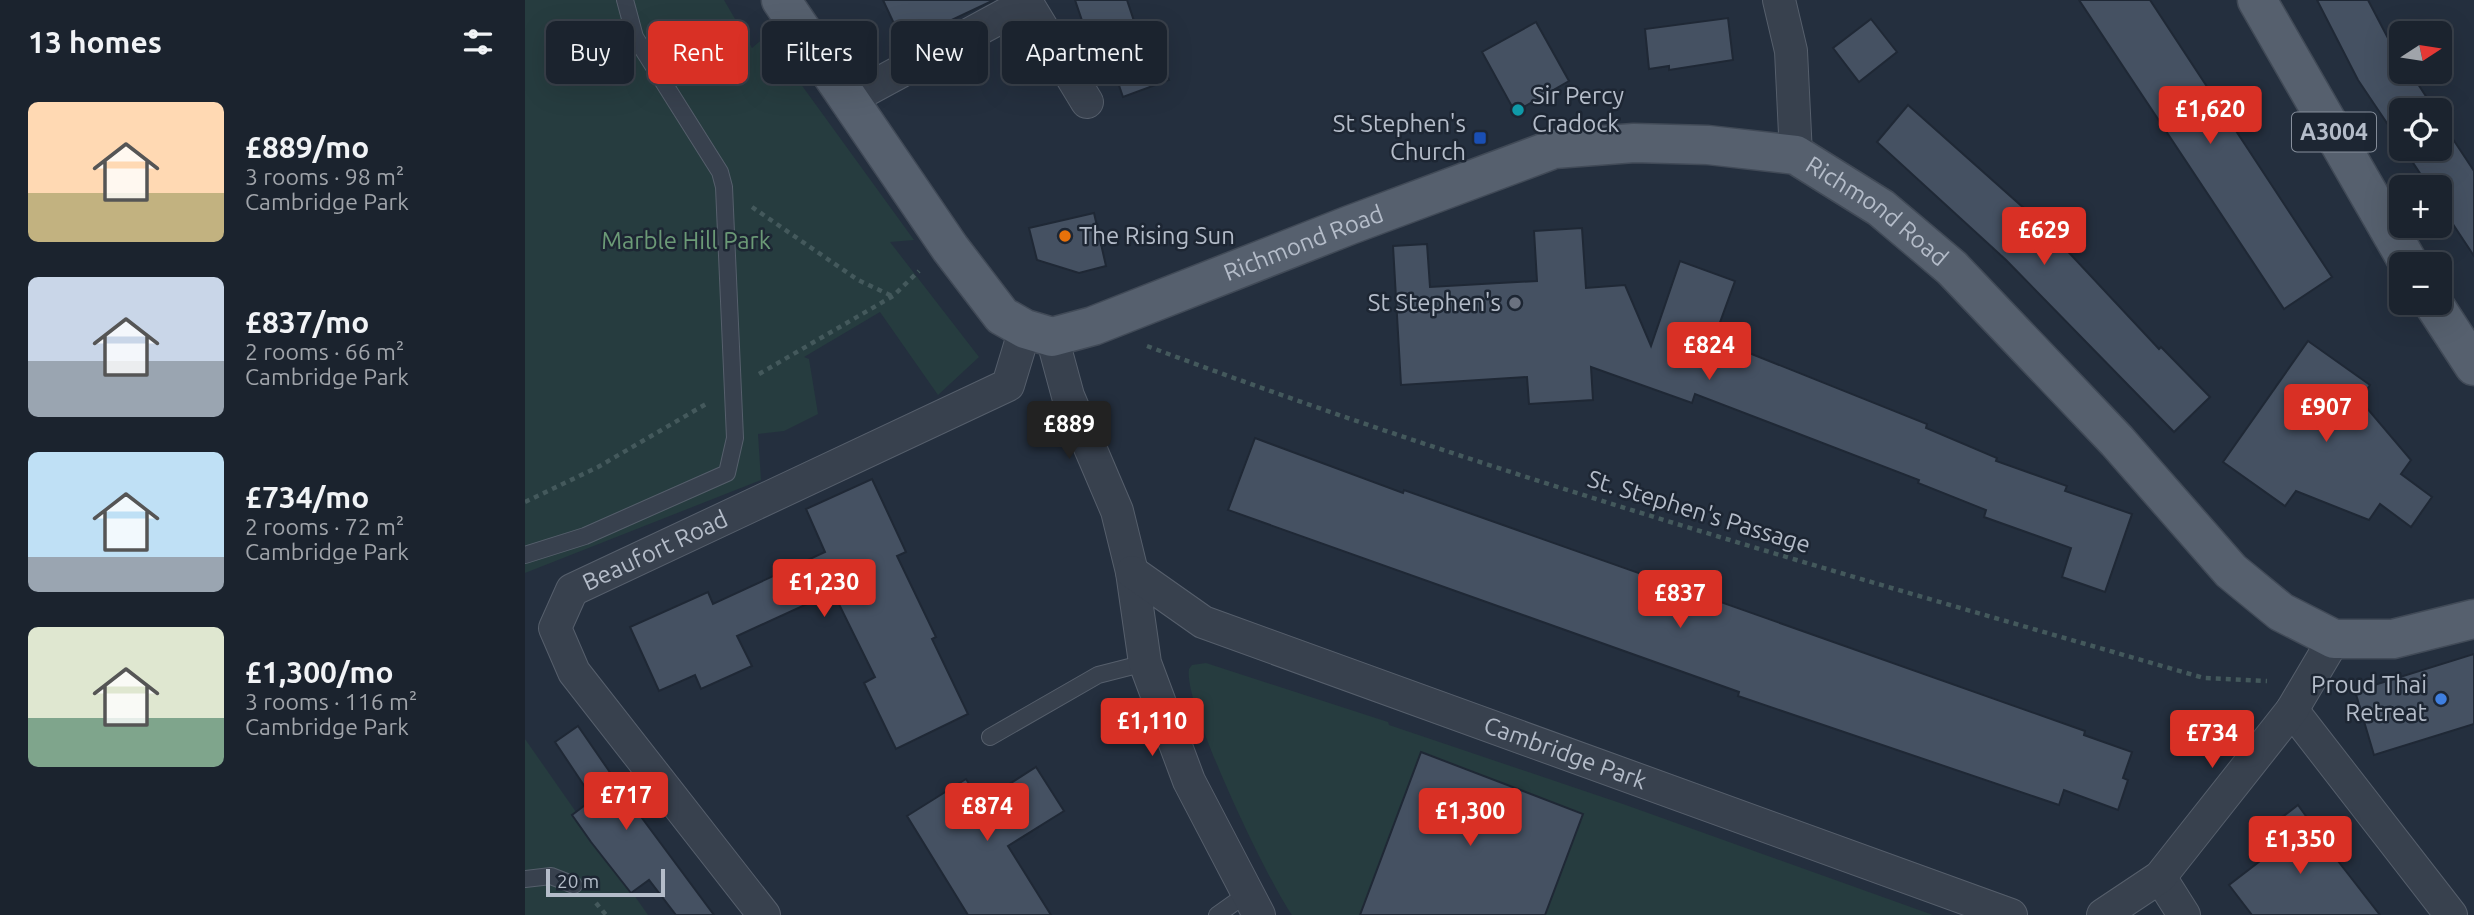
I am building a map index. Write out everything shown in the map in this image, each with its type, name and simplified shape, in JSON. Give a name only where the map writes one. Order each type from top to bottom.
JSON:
[{"type":"main road","points":[[781,0],[950,248],[1002,316],[1039,333]]},
{"type":"main road","name":"A3004","points":[[2257,0],[2402,252]]},
{"type":"main road","name":"Richmond Road","points":[[1039,333],[1093,326],[1350,225],[1554,149],[1634,143],[1709,145],[1796,155],[1881,208],[1952,268],[2117,441],[2231,571],[2281,612],[2334,639],[2393,639],[2474,619]]},
{"type":"main road","points":[[2441,315],[2474,366]]},
{"type":"street","points":[[1779,0],[1791,51],[1796,155]]},
{"type":"street","points":[[848,100],[1027,1],[1087,102]]},
{"type":"street","points":[[1039,333],[1117,511],[1132,572],[1145,663],[1189,781],[1254,904]]},
{"type":"street","name":"Beaufort Road","points":[[764,915],[574,672],[555,628],[572,590],[1008,385],[1039,333]]},
{"type":"street","name":"Cambridge Park","points":[[1132,572],[1202,622],[2011,915]]},
{"type":"street","points":[[2103,915],[2160,877],[2299,696],[2334,639]]},
{"type":"street","points":[[2299,696],[2451,915]]},
{"type":"street","points":[[2160,877],[2184,915]]},
{"type":"lane","points":[[525,555],[585,536],[727,473],[735,439],[724,187],[720,172],[635,37],[625,0]]},
{"type":"lane","points":[[990,737],[1098,675],[1145,663]]},
{"type":"lane","points":[[525,878],[551,876],[574,885]]},
{"type":"lane","points":[[1217,915],[1254,904]]},
{"type":"path","points":[[724,187],[858,280],[893,296]]},
{"type":"path","name":"St. Stephen's Passage","points":[[1093,326],[1309,407],[1771,554],[2204,678],[2299,696]]},
{"type":"green space","name":"Marble Hill Park","points":[[525,0],[724,0],[736,21],[648,21],[648,84],[748,84],[748,41],[752,48],[762,39],[762,84],[801,84],[914,240],[890,242],[979,357],[938,395],[880,312],[804,357],[809,359],[818,414],[784,431],[758,434],[761,480],[525,573]]},
{"type":"green space","points":[[1206,663],[1388,722],[1389,725],[1623,804],[1933,915],[1292,915],[1247,832],[1199,718],[1189,669],[1192,665]]},
{"type":"green space","points":[[525,739],[648,915],[525,915]]},
{"type":"building","points":[[883,0],[994,0],[950,21],[893,21]]},
{"type":"building","points":[[1075,0],[1127,0],[1134,21],[1082,21]]},
{"type":"building","points":[[2079,0],[2150,0],[2332,277],[2284,309]]},
{"type":"building","points":[[2317,0],[2368,0],[2389,40],[2389,84],[2418,84],[2427,98],[2389,98],[2389,126],[2358,80]]},
{"type":"building","points":[[1728,18],[1733,60],[1669,70],[1669,66],[1649,69],[1645,29]]},
{"type":"building","points":[[1871,19],[1897,52],[1859,82],[1833,48]]},
{"type":"building","points":[[1536,22],[1569,81],[1515,112],[1482,52]]},
{"type":"building","points":[[1119,84],[1158,84],[1123,97]]},
{"type":"building","points":[[1908,105],[2045,227],[2159,349],[2161,347],[2210,397],[2174,432],[2006,260],[1877,142]]},
{"type":"building","points":[[2452,138],[2474,171],[2474,256],[2452,223],[2452,175],[2421,175],[2412,161],[2452,161]]},
{"type":"building","name":"The Rising Sun","points":[[1094,213],[1106,266],[1079,273],[1037,260],[1029,228]]},
{"type":"building","points":[[1582,228],[1586,288],[1625,285],[1651,346],[1680,261],[1735,281],[1714,339],[1927,424],[1926,428],[1997,458],[1996,461],[2067,486],[2065,491],[2132,514],[2105,592],[2062,577],[2071,548],[1984,517],[1986,510],[1918,483],[1919,480],[1695,394],[1692,403],[1591,367],[1593,400],[1529,404],[1527,377],[1401,385],[1393,246],[1427,244],[1430,287],[1537,281],[1534,231]]},
{"type":"building","points":[[2308,341],[2370,385],[2360,400],[2411,460],[2401,474],[2432,497],[2411,527],[2380,504],[2369,520],[2296,491],[2285,506],[2223,462]]},
{"type":"building","points":[[1255,438],[1403,493],[1404,490],[2085,731],[2084,735],[2132,752],[2123,778],[2128,780],[2118,810],[2064,790],[2059,805],[1738,696],[1739,692],[1228,510]]},
{"type":"building","points":[[872,479],[906,552],[897,556],[936,637],[932,639],[968,714],[896,749],[864,683],[875,677],[833,592],[737,636],[752,666],[701,689],[695,675],[659,691],[630,627],[708,592],[713,604],[825,552],[806,509]]},
{"type":"building","points":[[2474,654],[2474,724],[2374,755],[2355,691]]},
{"type":"building","points":[[578,726],[714,915],[676,915],[649,880],[631,893],[591,842],[572,815],[593,799],[555,742]]},
{"type":"building","points":[[1421,752],[1583,814],[1545,915],[1360,915]]},
{"type":"building","points":[[1036,767],[1064,811],[1008,846],[1051,915],[968,915],[907,816],[966,779],[981,802]]},
{"type":"building","points":[[2298,805],[2380,915],[2252,915],[2229,885],[2273,851],[2260,834]]},
{"type":"place","name":"Sir Percy Cradock","points":[[1518,110]]},
{"type":"place","name":"St Stephen's Church","points":[[1480,138]]},
{"type":"place","name":"The Rising Sun","points":[[1065,236]]},
{"type":"place","name":"St Stephen's","points":[[1515,303]]},
{"type":"place","name":"Proud Thai Retreat","points":[[2441,699]]}]
